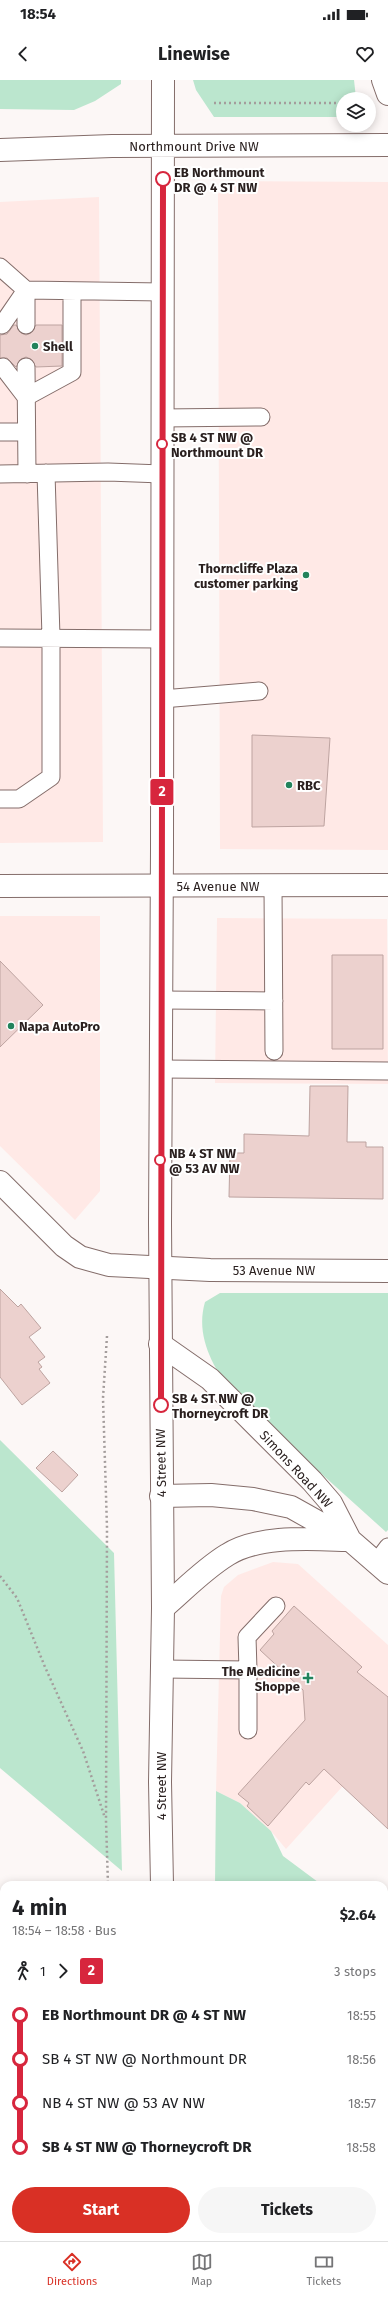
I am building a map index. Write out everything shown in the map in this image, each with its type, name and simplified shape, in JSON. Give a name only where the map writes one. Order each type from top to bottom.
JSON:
[{"type":"street","name":"4 Street NW","points":[[162,1881],[160,1782],[163,1608],[160,1268],[163,80]]},
{"type":"street","points":[[383,80],[388,94]]},
{"type":"street","name":"Northmount Drive NW","points":[[0,150],[163,146],[388,145]]},
{"type":"street","name":"54 Avenue NW","points":[[0,886],[388,885]]},
{"type":"street","name":"53 Avenue NW","points":[[0,1182],[64,1246],[80,1257],[109,1265],[160,1268],[388,1271]]},
{"type":"street","name":"Simons Road NW","points":[[160,1344],[197,1369],[214,1383],[312,1481],[331,1503],[350,1540]]},
{"type":"street","name":"Simons Road NW","points":[[162,1496],[211,1495],[253,1499],[291,1507],[384,1561]]},
{"type":"street","points":[[163,1608],[227,1555],[253,1545],[292,1538],[350,1540]]},
{"type":"lane","points":[[0,267],[26,290],[163,292]]},
{"type":"lane","points":[[2,326],[26,290]]},
{"type":"lane","points":[[26,290],[26,326]]},
{"type":"lane","points":[[26,396],[72,372],[72,291]]},
{"type":"lane","points":[[3,367],[26,396]]},
{"type":"lane","points":[[26,367],[27,474]]},
{"type":"lane","points":[[162,418],[261,417]]},
{"type":"lane","points":[[0,432],[26,432]]},
{"type":"lane","points":[[0,799],[19,799],[51,776],[51,637],[46,473]]},
{"type":"lane","points":[[0,474],[162,474]]},
{"type":"lane","points":[[0,638],[51,637],[162,639]]},
{"type":"lane","points":[[162,699],[259,691]]},
{"type":"lane","points":[[273,886],[274,1051]]},
{"type":"lane","points":[[161,1000],[274,1001]]},
{"type":"lane","points":[[161,1069],[388,1071]]},
{"type":"lane","points":[[248,1730],[247,1637],[276,1606]]},
{"type":"lane","points":[[162,1669],[248,1670]]},
{"type":"path","points":[[214,103],[336,103]]},
{"type":"path","points":[[107,1336],[103,1398],[107,1528],[106,1821],[108,1881]]},
{"type":"path","points":[[0,1576],[17,1598],[45,1667],[83,1751],[106,1821]]},
{"type":"shaded area","name":"Thorncliffe Plaza customer parking","points":[[229,181],[388,182],[388,850],[220,849],[218,194]]},
{"type":"shaded area","points":[[99,197],[103,842],[0,843],[0,202]]},
{"type":"shaded area","points":[[0,916],[100,916],[100,1191],[75,1220],[0,1146]]},
{"type":"shaded area","points":[[217,918],[387,919],[388,1084],[215,1083]]},
{"type":"shaded area","points":[[273,1562],[298,1564],[388,1645],[388,1736],[286,1849],[271,1831],[240,1803],[216,1791],[221,1596],[224,1587],[238,1575]]},
{"type":"green space","points":[[0,80],[121,80],[121,84],[95,101],[74,110],[0,109]]},
{"type":"green space","points":[[193,80],[354,80],[355,92],[336,92],[336,117],[214,117],[196,90]]},
{"type":"green space","points":[[220,1293],[388,1293],[388,1530],[386,1532],[233,1394],[226,1384],[208,1351],[202,1327],[205,1302]]},
{"type":"green space","points":[[0,1440],[114,1553],[122,1871],[0,1768]]},
{"type":"green space","points":[[216,1791],[240,1803],[271,1831],[283,1856],[317,1881],[215,1881]]},
{"type":"building","name":"Shell","points":[[14,325],[16,325],[21,333],[26,335],[31,333],[36,325],[62,325],[62,366],[36,367],[31,359],[26,357],[21,359],[16,367],[7,358],[0,358],[0,335],[7,334]]},
{"type":"building","points":[[252,735],[330,738],[324,826],[252,827]]},
{"type":"building","points":[[332,955],[383,955],[383,1049],[332,1049]]},
{"type":"building","name":"Napa AutoPro","points":[[0,961],[43,1005],[0,1047]]},
{"type":"building","points":[[310,1086],[348,1086],[347,1142],[366,1142],[366,1147],[383,1147],[383,1199],[229,1197],[230,1153],[244,1153],[244,1134],[309,1136]]},
{"type":"building","points":[[0,1289],[18,1307],[21,1304],[41,1328],[29,1337],[45,1357],[38,1362],[42,1367],[39,1369],[50,1383],[22,1405],[0,1377]]},
{"type":"building","points":[[53,1451],[78,1475],[62,1492],[36,1468]]},
{"type":"building","points":[[294,1606],[362,1667],[357,1672],[388,1697],[388,1829],[324,1769],[309,1785],[306,1782],[268,1826],[247,1806],[249,1803],[238,1794],[305,1720],[303,1690],[260,1650],[274,1634],[272,1631]]},
{"type":"bus line","name":"2","points":[[161,1405],[160,1223],[163,179]]},
{"type":"place","name":"EB Northmount DR @ 4 ST NW","points":[[163,179]]},
{"type":"place","name":"Shell","points":[[35,346]]},
{"type":"place","name":"SB 4 ST NW @ Northmount DR","points":[[162,444]]},
{"type":"place","name":"Thorncliffe Plaza customer parking","points":[[306,575]]},
{"type":"place","name":"RBC","points":[[289,785]]},
{"type":"place","name":"Napa AutoPro","points":[[11,1026]]},
{"type":"place","name":"NB 4 ST NW @ 53 AV NW","points":[[160,1160]]},
{"type":"place","name":"SB 4 ST NW @ Thorneycroft DR","points":[[161,1405]]},
{"type":"place","name":"The Medicine Shoppe","points":[[308,1678]]}]
